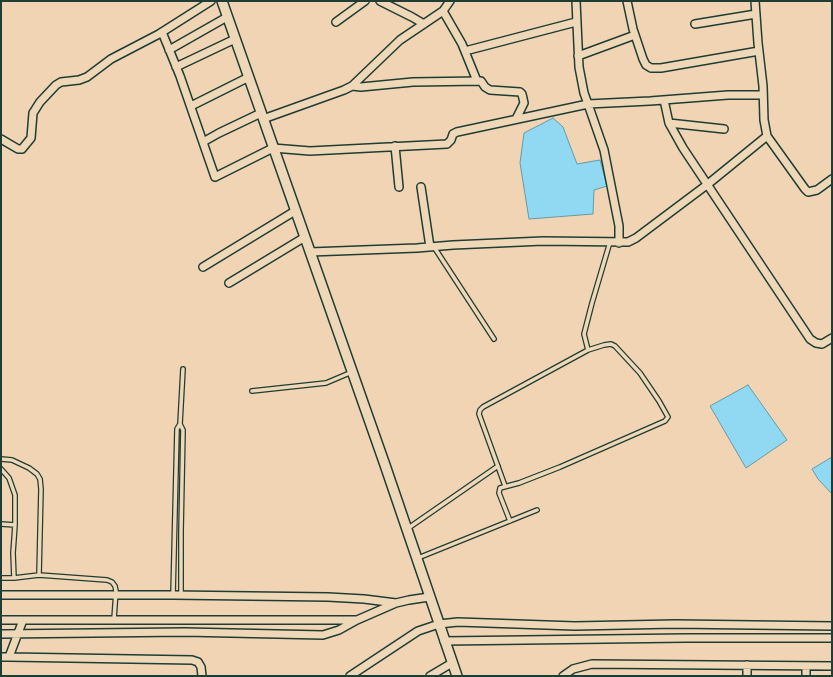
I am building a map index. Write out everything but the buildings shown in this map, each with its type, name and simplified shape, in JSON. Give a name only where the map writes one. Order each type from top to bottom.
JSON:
[{"type":"street","points":[[1,139],[18,149],[22,149],[31,138],[33,113],[40,102],[56,85],[61,82],[79,80],[87,77],[111,59],[162,32],[211,1]]},
{"type":"street","points":[[222,1],[457,676]]},
{"type":"street","points":[[336,22],[365,1]]},
{"type":"street","points":[[380,1],[412,16],[424,24]]},
{"type":"street","points":[[203,142],[225,130],[262,116],[344,90],[352,86],[400,40],[443,11],[450,1]]},
{"type":"street","points":[[576,1],[580,76],[604,150],[619,226],[619,243]]},
{"type":"street","points":[[627,1],[642,59],[646,65],[651,68],[661,68],[759,51]]},
{"type":"street","points":[[755,1],[764,120],[767,136],[808,192],[817,190],[832,179]]},
{"type":"street","points":[[443,11],[465,51],[477,81]]},
{"type":"street","points":[[696,24],[756,14]]},
{"type":"street","points":[[169,50],[227,17]]},
{"type":"street","points":[[465,51],[576,22]]},
{"type":"street","points":[[162,32],[215,177],[274,148],[310,151],[446,144],[450,143],[453,134],[457,132],[588,104],[728,95],[763,95]]},
{"type":"street","points":[[578,56],[635,35]]},
{"type":"street","points":[[176,67],[235,39]]},
{"type":"street","points":[[190,106],[249,77]]},
{"type":"street","points":[[352,86],[361,87],[413,82],[483,81],[485,87],[490,90],[520,92],[522,94],[524,103],[516,120]]},
{"type":"street","points":[[664,100],[669,123],[683,148],[810,339],[816,344],[822,344],[832,338]]},
{"type":"street","points":[[669,123],[724,129]]},
{"type":"street","points":[[310,252],[543,241],[628,242],[636,238],[708,184],[767,136]]},
{"type":"street","points":[[395,146],[399,187]]},
{"type":"street","points":[[422,187],[432,247]]},
{"type":"street","points":[[203,267],[295,211]]},
{"type":"street","points":[[229,283],[305,237]]},
{"type":"street","points":[[1,595],[328,597],[396,603]]},
{"type":"street","points":[[1,634],[185,632],[323,635],[339,630],[357,620],[396,603],[430,597]]},
{"type":"street","points":[[1,620],[357,620]]},
{"type":"street","points":[[9,657],[23,620]]},
{"type":"street","points":[[350,676],[418,631],[439,624],[458,622],[575,626],[675,624],[832,626]]},
{"type":"street","points":[[444,640],[832,638]]},
{"type":"street","points":[[1,657],[192,660],[198,662],[201,667],[202,676]]},
{"type":"street","points":[[430,676],[452,663]]},
{"type":"street","points":[[563,676],[573,670],[592,664],[832,666]]},
{"type":"street","points":[[747,665],[747,676]]},
{"type":"street","points":[[806,666],[806,676]]},
{"type":"lane","points":[[588,350],[584,334],[610,242]]},
{"type":"lane","points":[[432,247],[494,339]]},
{"type":"lane","points":[[505,486],[479,414],[480,410],[588,350],[604,345],[611,344],[615,346],[640,373],[668,415],[667,419],[560,467],[519,483],[500,488],[499,493],[510,521]]},
{"type":"lane","points":[[173,595],[177,430],[180,424],[183,369]]},
{"type":"lane","points":[[252,391],[326,383],[352,372]]},
{"type":"lane","points":[[180,424],[183,430],[181,595]]},
{"type":"lane","points":[[1,459],[12,460],[29,468],[37,474],[40,479],[39,575]]},
{"type":"lane","points":[[407,529],[498,466]]},
{"type":"lane","points":[[1,468],[9,478],[15,496],[13,553],[14,578]]},
{"type":"lane","points":[[417,558],[537,510]]},
{"type":"lane","points":[[1,524],[15,525]]},
{"type":"lane","points":[[174,557],[182,557]]},
{"type":"lane","points":[[1,578],[39,575],[107,580],[115,586],[116,595],[114,619]]},
{"type":"water","points":[[553,118],[563,127],[577,164],[600,160],[607,186],[594,190],[593,214],[529,219],[520,163],[524,133]]},
{"type":"water","points":[[748,385],[787,440],[746,468],[710,406]]},
{"type":"water","points":[[832,457],[832,494],[818,479],[812,469]]}]
